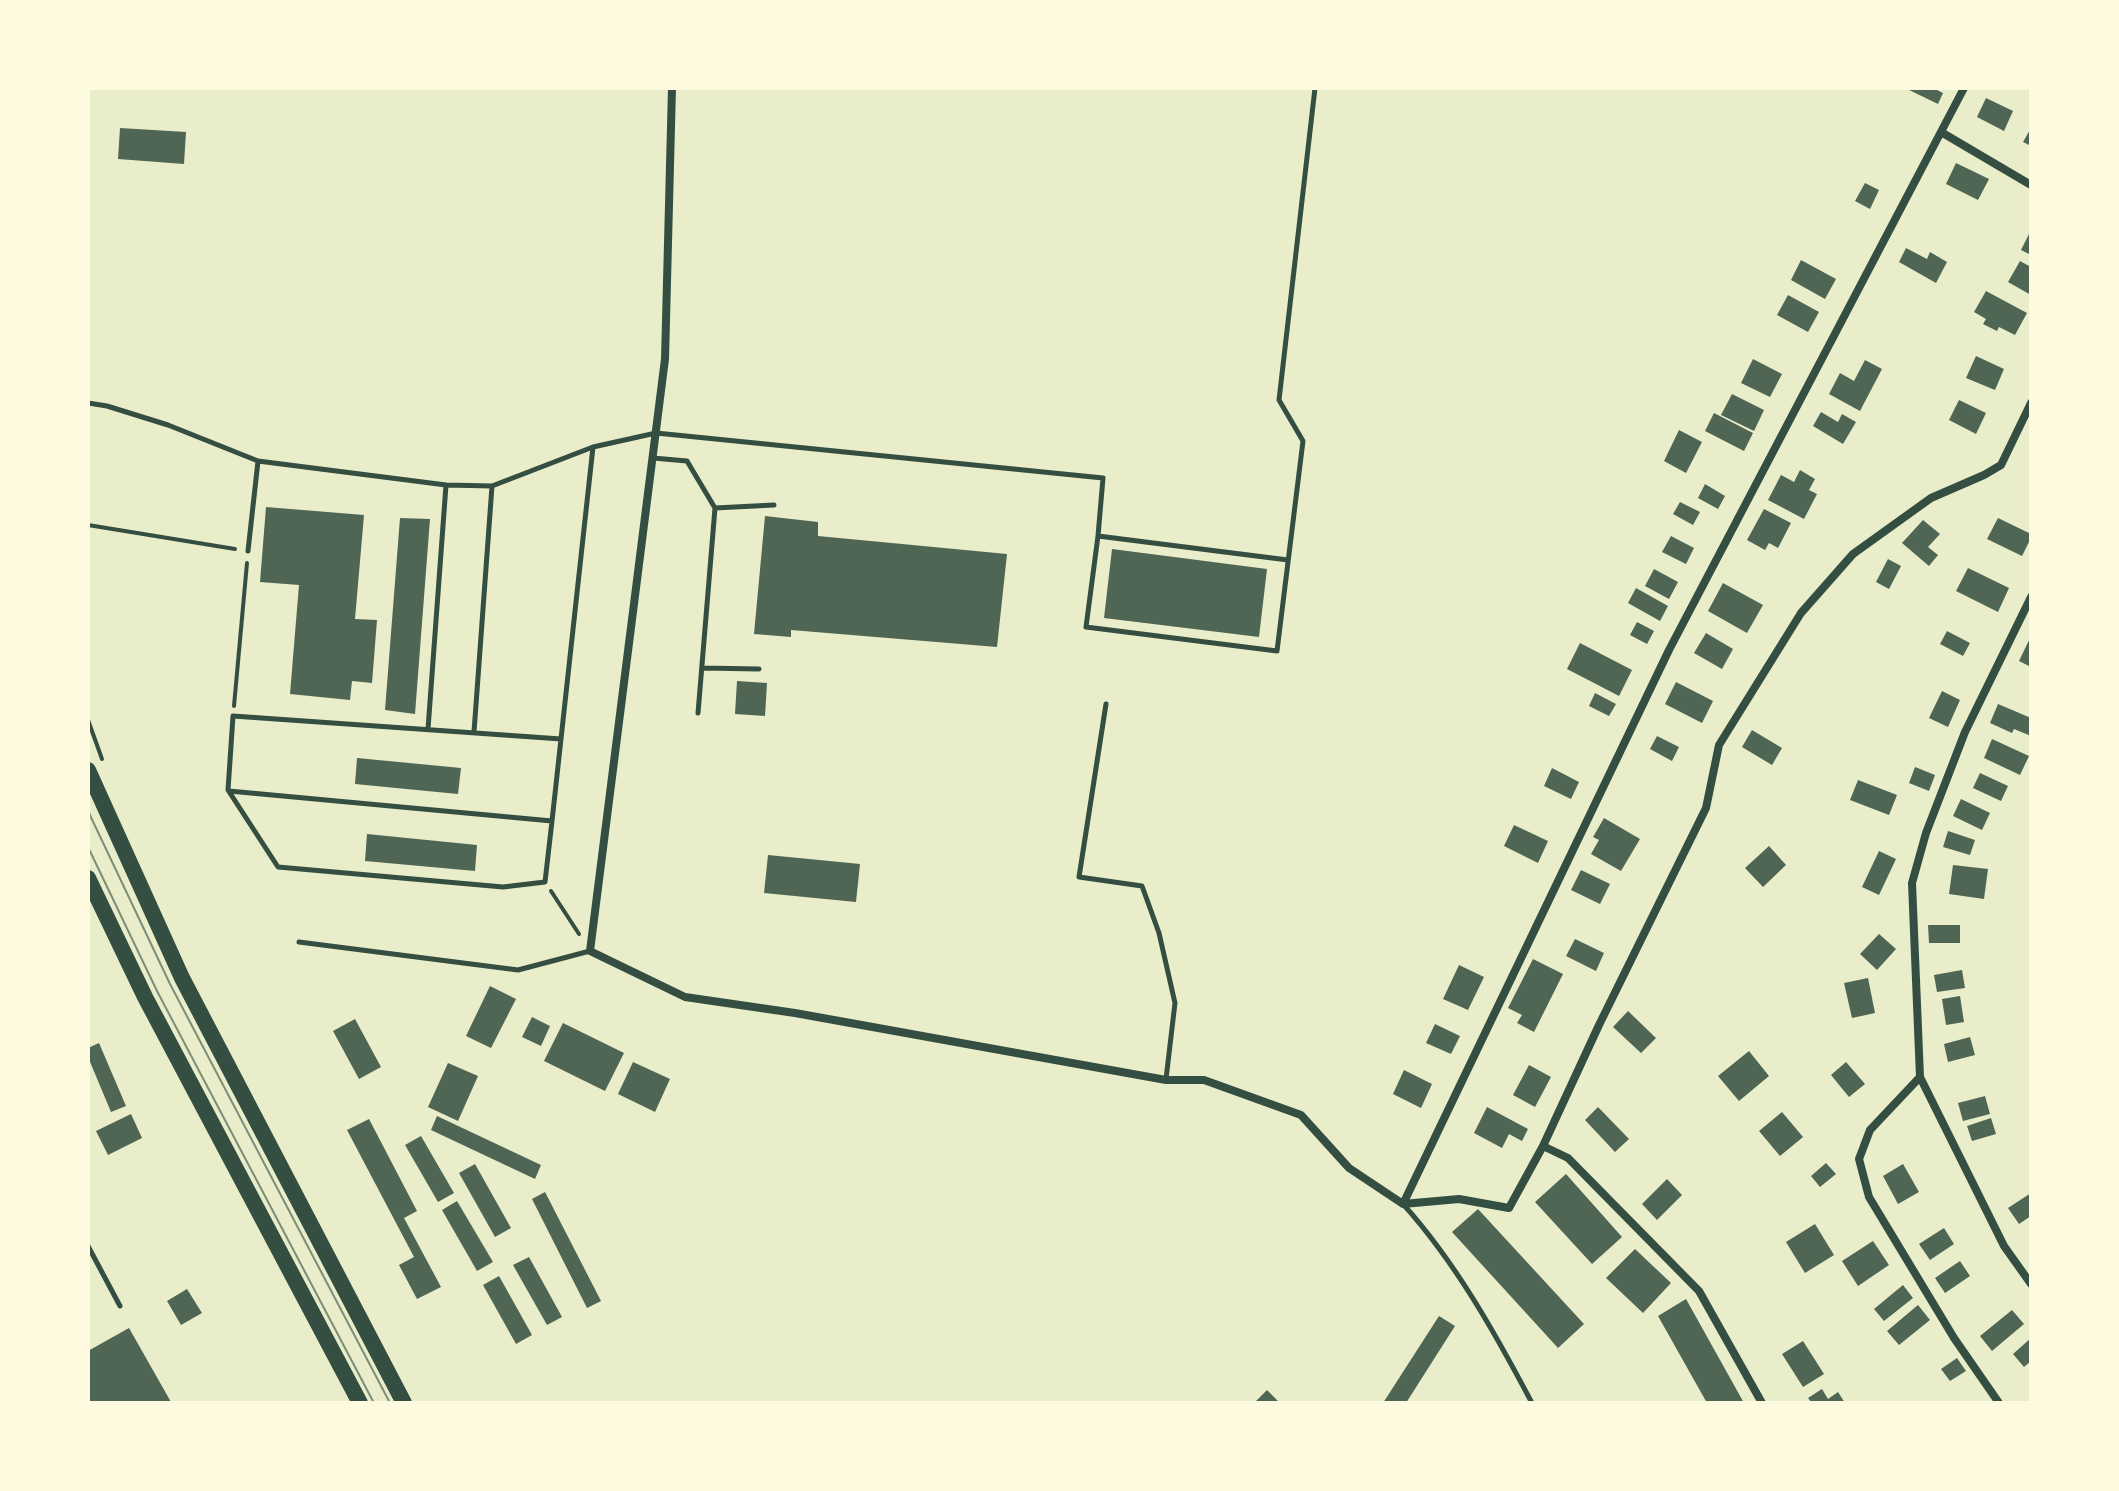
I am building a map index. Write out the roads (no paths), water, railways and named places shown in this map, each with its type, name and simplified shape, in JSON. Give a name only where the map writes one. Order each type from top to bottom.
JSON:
[{"type":"main road","points":[[88,770],[182,978],[404,1403]]},
{"type":"main road","points":[[88,878],[145,997],[360,1403]]},
{"type":"street","points":[[672,88],[665,359],[590,951],[685,997],[795,1013],[1166,1080],[1204,1080],[1301,1115],[1349,1168],[1403,1204],[1459,1199],[1509,1208],[1543,1146],[1706,808],[1719,745],[1801,613],[1853,554],[1931,498],[2001,465],[2031,403]]},
{"type":"street","points":[[1403,1204],[1669,650],[1964,88]]},
{"type":"street","points":[[1941,132],[2031,185]]},
{"type":"street","points":[[2031,597],[1965,732],[1926,833],[1912,883],[1920,1077],[2004,1246],[2031,1284]]},
{"type":"street","points":[[1920,1077],[1870,1130],[1859,1159],[1869,1197],[1954,1338],[1999,1403]]},
{"type":"street","points":[[1543,1146],[1568,1158],[1699,1291],[1762,1403]]},
{"type":"lane","points":[[88,403],[168,425],[258,461],[446,485],[492,486],[593,447],[656,433],[1103,478],[1086,627],[1277,651],[1303,441],[1279,400],[1315,88]]},
{"type":"lane","points":[[561,739],[233,716],[228,790],[278,867],[503,887],[545,882],[552,821],[561,739],[593,447]]},
{"type":"lane","points":[[653,458],[687,461],[715,508],[698,713]]},
{"type":"lane","points":[[248,551],[258,461]]},
{"type":"lane","points":[[428,729],[446,485]]},
{"type":"lane","points":[[474,732],[492,486]]},
{"type":"lane","points":[[715,508],[774,505]]},
{"type":"lane","points":[[1098,536],[1288,560]]},
{"type":"lane","points":[[702,668],[759,669]]},
{"type":"lane","points":[[1106,704],[1079,877],[1142,886],[1159,933],[1175,1003],[1166,1080]]},
{"type":"lane","points":[[228,790],[552,821]]},
{"type":"lane","points":[[299,942],[518,970],[590,951]]},
{"type":"lane","points":[[1403,1204],[1430,1234],[1489,1323],[1532,1403]]},
{"type":"lane","points":[[88,1246],[120,1306]]},
{"type":"tram line","points":[[88,811],[170,984],[390,1403]]},
{"type":"tram line","points":[[88,847],[157,991],[374,1403]]}]
